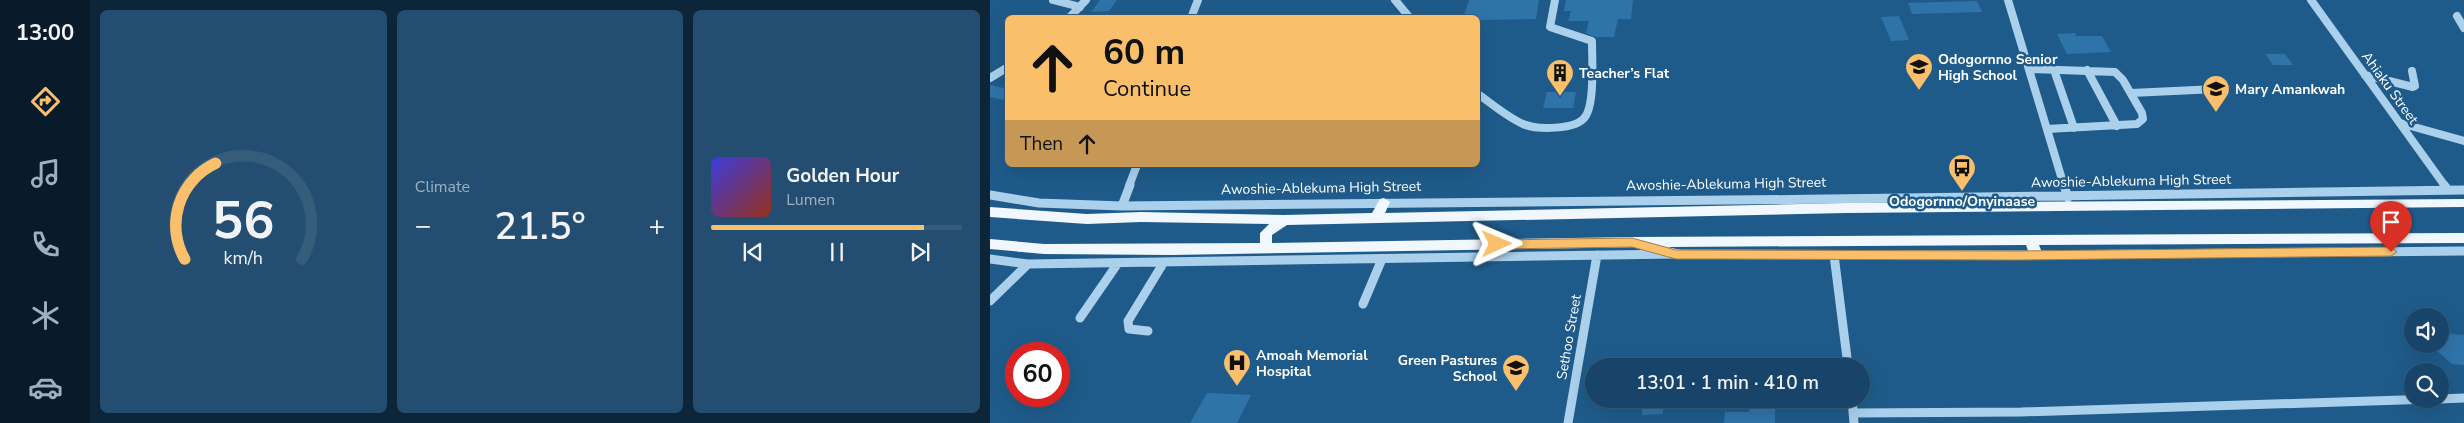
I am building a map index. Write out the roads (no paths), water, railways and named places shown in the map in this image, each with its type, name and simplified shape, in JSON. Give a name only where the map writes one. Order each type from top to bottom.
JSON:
[{"type":"main road","points":[[1377,217],[1384,202]]},
{"type":"main road","name":"Awoshie-Ablekuma High Street","points":[[990,212],[1087,218],[1141,217],[1284,220],[1900,203],[2464,203]]},
{"type":"main road","points":[[1266,248],[1266,233],[1284,220]]},
{"type":"main road","points":[[990,244],[1044,249],[1266,248],[1632,242],[2464,238]]},
{"type":"main road","points":[[2031,241],[2036,255]]},
{"type":"main road","points":[[1632,242],[1676,254]]},
{"type":"street","points":[[1058,0],[1080,7]]},
{"type":"street","points":[[1072,15],[1086,0]]},
{"type":"street","points":[[1192,15],[1198,0]]},
{"type":"street","points":[[1395,0],[1408,15]]},
{"type":"street","points":[[1480,95],[1524,125],[1559,128],[1576,126],[1586,116],[1592,93],[1592,41],[1566,34],[1550,27],[1555,0]]},
{"type":"street","points":[[2008,0],[2068,198]]},
{"type":"street","name":"Ahiaku Street","points":[[2311,0],[2448,190]]},
{"type":"street","points":[[2457,16],[2464,28]]},
{"type":"street","points":[[990,78],[1005,69]]},
{"type":"street","points":[[2030,69],[2115,72],[2123,80],[2131,93],[2142,113],[2143,119],[2137,124],[2047,129]]},
{"type":"street","points":[[2054,70],[2074,128]]},
{"type":"street","points":[[2087,70],[2117,126]]},
{"type":"street","points":[[2365,76],[2413,87],[2415,86],[2412,71]]},
{"type":"street","points":[[2131,93],[2217,89]]},
{"type":"street","points":[[2400,123],[2464,141]]},
{"type":"street","points":[[1122,206],[1136,167]]},
{"type":"street","name":"Awoshie-Ablekuma High Street","points":[[990,195],[1039,204],[1122,206],[1384,202],[1900,203],[2464,190]]},
{"type":"street","points":[[990,259],[1028,264],[1676,254],[1834,256],[2464,251]]},
{"type":"street","name":"Sethoo Street","points":[[1568,423],[1597,255]]},
{"type":"street","points":[[1834,256],[1847,358]]},
{"type":"street","points":[[1363,304],[1382,259]]},
{"type":"street","points":[[1148,331],[1129,328],[1128,321],[1164,262]]},
{"type":"street","points":[[1080,318],[1118,263]]},
{"type":"street","points":[[990,301],[1028,264]]},
{"type":"street","points":[[2449,399],[2464,398]]},
{"type":"street","points":[[1854,418],[2404,400]]},
{"type":"place","name":"Odogornno Senior High School","points":[[1919,91]]},
{"type":"place","name":"Teacher’s Flat","points":[[1560,97]]},
{"type":"place","name":"Mary Amankwah","points":[[2216,113]]},
{"type":"place","name":"Odogornno/Onyinaase","points":[[1962,192]]},
{"type":"place","name":"Amoah Memorial Hospital","points":[[1237,387]]},
{"type":"place","name":"Green Pastures School","points":[[1516,392]]}]
